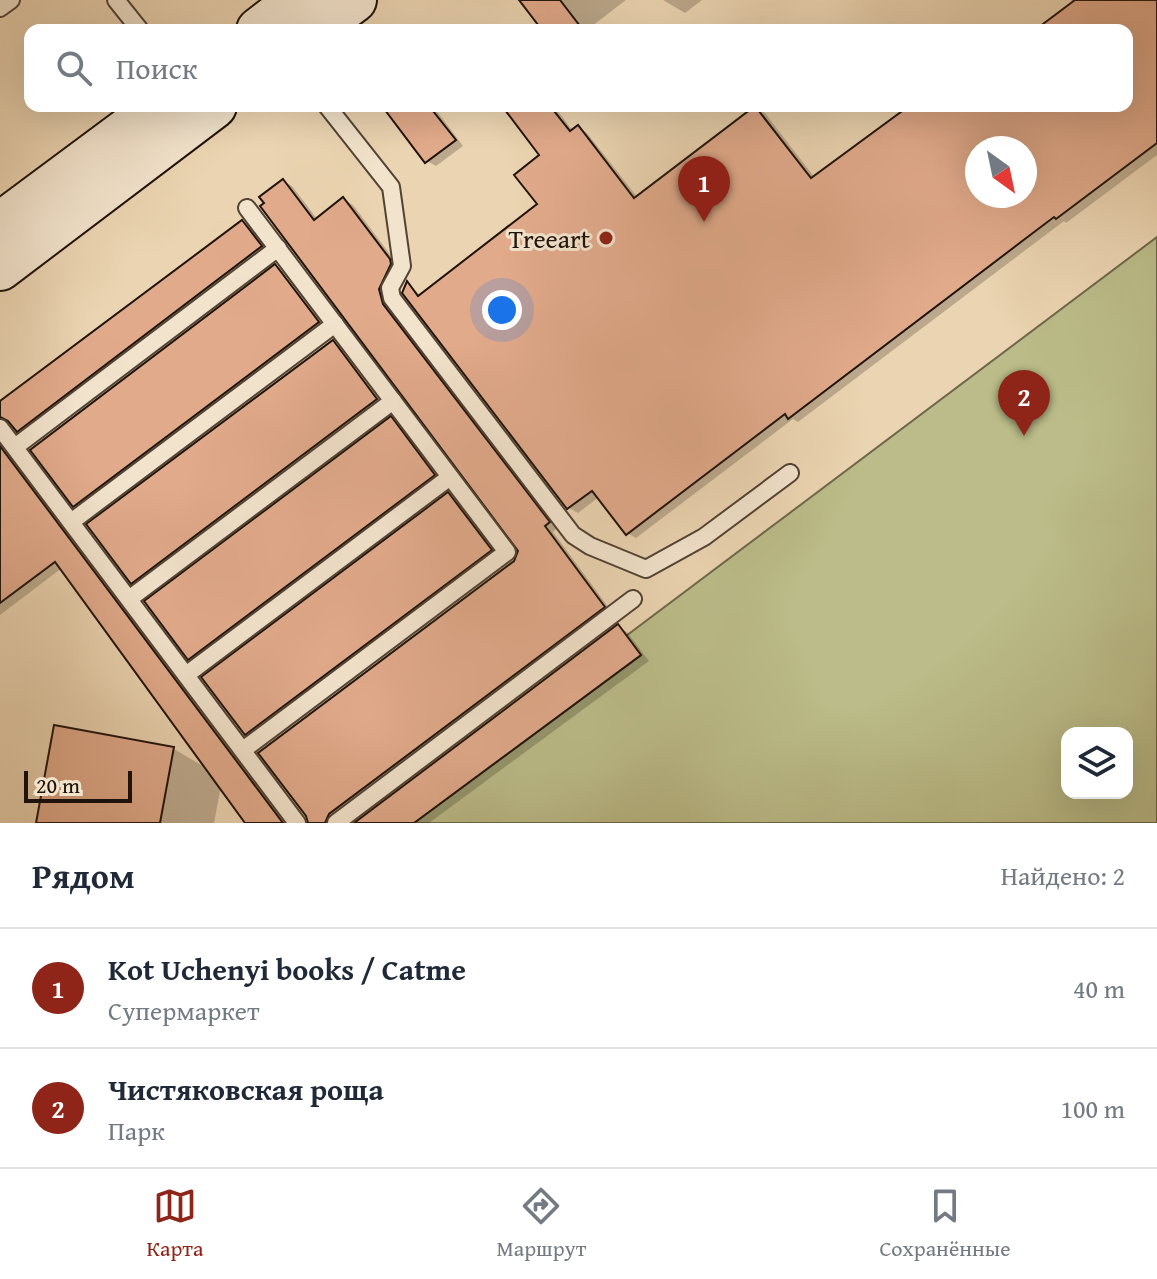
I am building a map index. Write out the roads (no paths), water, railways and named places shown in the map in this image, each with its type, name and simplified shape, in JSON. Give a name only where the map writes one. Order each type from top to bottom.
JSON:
[{"type":"main road","points":[[267,24],[298,0]]},
{"type":"main road","points":[[322,24],[354,0]]},
{"type":"main road","points":[[0,225],[152,112]]},
{"type":"main road","points":[[0,268],[201,112]]},
{"type":"lane","points":[[0,8],[11,0]]},
{"type":"lane","points":[[116,0],[135,24]]},
{"type":"lane","points":[[332,112],[391,187],[402,266],[390,288],[392,298],[573,535],[590,546],[646,569],[704,537],[790,473]]},
{"type":"lane","points":[[243,750],[507,552],[247,208]]},
{"type":"lane","points":[[15,447],[278,248]]},
{"type":"lane","points":[[71,522],[335,324]]},
{"type":"lane","points":[[129,599],[393,401]]},
{"type":"lane","points":[[0,428],[297,823]]},
{"type":"lane","points":[[186,675],[450,477]]},
{"type":"lane","points":[[336,823],[633,599]]},
{"type":"place","name":"Kot Uchenyi books / Catme","points":[[704,222]]},
{"type":"place","name":"Treeart","points":[[606,238]]},
{"type":"place","name":"Чистяковская роща","points":[[1024,436]]}]
